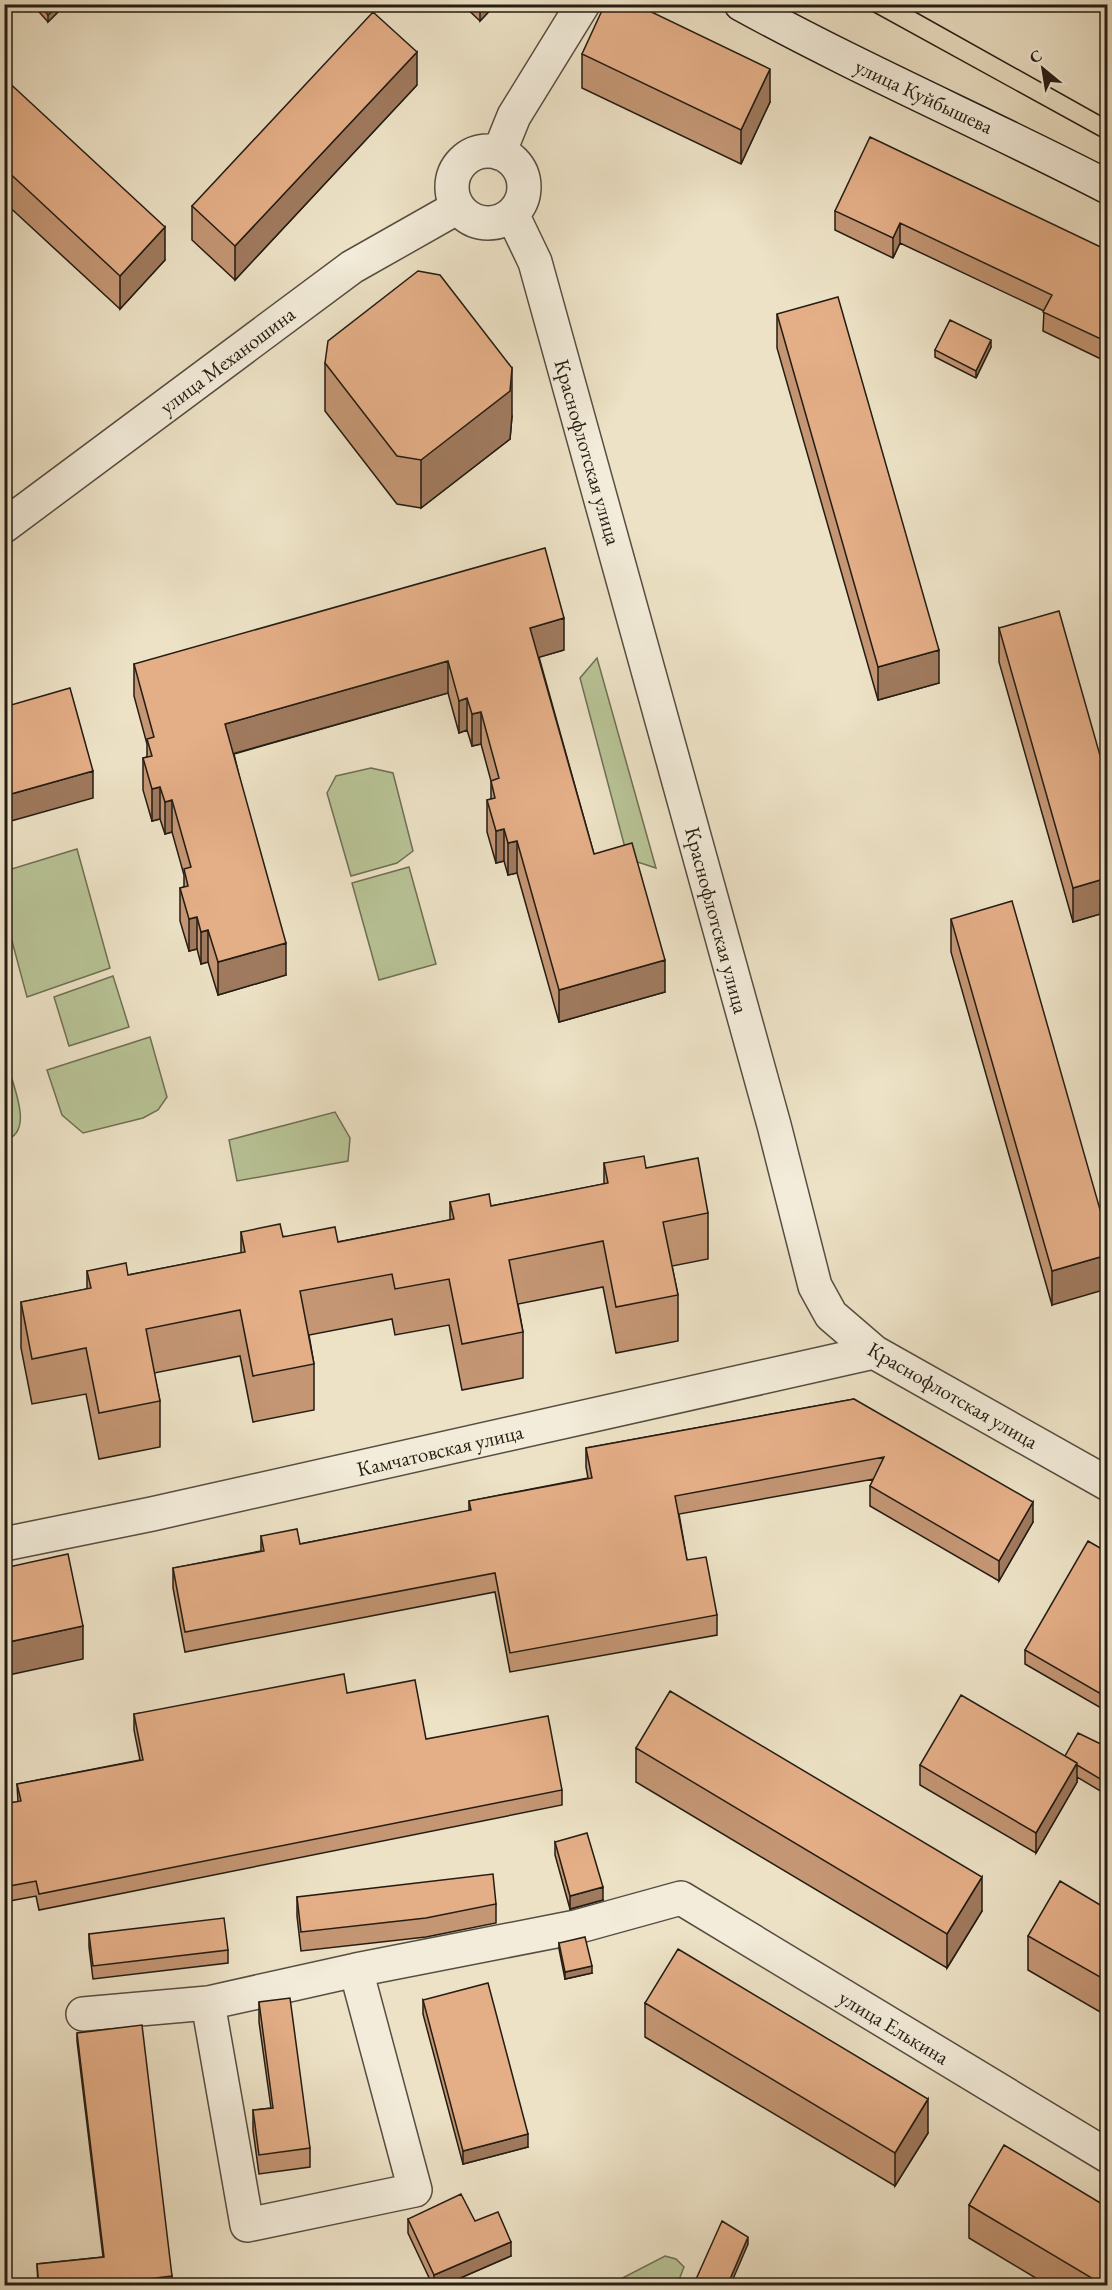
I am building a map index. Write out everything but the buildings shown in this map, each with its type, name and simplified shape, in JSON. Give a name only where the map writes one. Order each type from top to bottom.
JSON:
[{"type":"street","points":[[499,153],[514,116],[583,4]]},
{"type":"street","name":"улица Куйбышева","points":[[741,4],[821,48],[1015,139],[1107,187]]},
{"type":"street","points":[[486,151],[499,153],[510,159],[518,168],[523,179],[522,198],[512,214],[502,220],[490,223],[477,222],[466,216],[458,207],[453,196],[452,183],[456,171],[474,154],[486,151]]},
{"type":"street","name":"улица Механошина","points":[[4,526],[352,267],[458,207]]},
{"type":"street","name":"Краснофлотская улица","points":[[512,214],[535,262],[774,1125],[815,1286],[831,1315],[874,1352],[1107,1484]]},
{"type":"street","name":"Камчатовская улица","points":[[4,1544],[874,1352]]},
{"type":"street","name":"улица Елькина","points":[[357,1970],[576,1928],[681,1898],[1107,2156]]},
{"type":"street","points":[[83,2014],[208,2003],[357,1970],[415,2190],[247,2225],[208,2003]]},
{"type":"green space","points":[[597,658],[656,868],[628,859],[580,678]]},
{"type":"green space","points":[[371,768],[393,773],[413,851],[397,863],[351,876],[327,793],[336,776]]},
{"type":"green space","points":[[77,849],[110,968],[27,997],[5,915],[5,871]]},
{"type":"green space","points":[[409,867],[436,964],[379,980],[352,883]]},
{"type":"green space","points":[[113,976],[129,1027],[69,1046],[54,997]]},
{"type":"green space","points":[[150,1037],[167,1097],[158,1110],[143,1118],[83,1133],[62,1115],[47,1070]]},
{"type":"green space","points":[[9,1069],[18,1098],[20,1119],[19,1129],[14,1136],[5,1140],[5,1071]]},
{"type":"green space","points":[[335,1112],[350,1138],[348,1161],[237,1181],[229,1140]]},
{"type":"green space","points":[[665,2256],[676,2259],[684,2267],[677,2285],[609,2285]]},
{"type":"tram line","points":[[859,4],[1108,141]]},
{"type":"tram line","points":[[901,4],[1108,120]]}]
